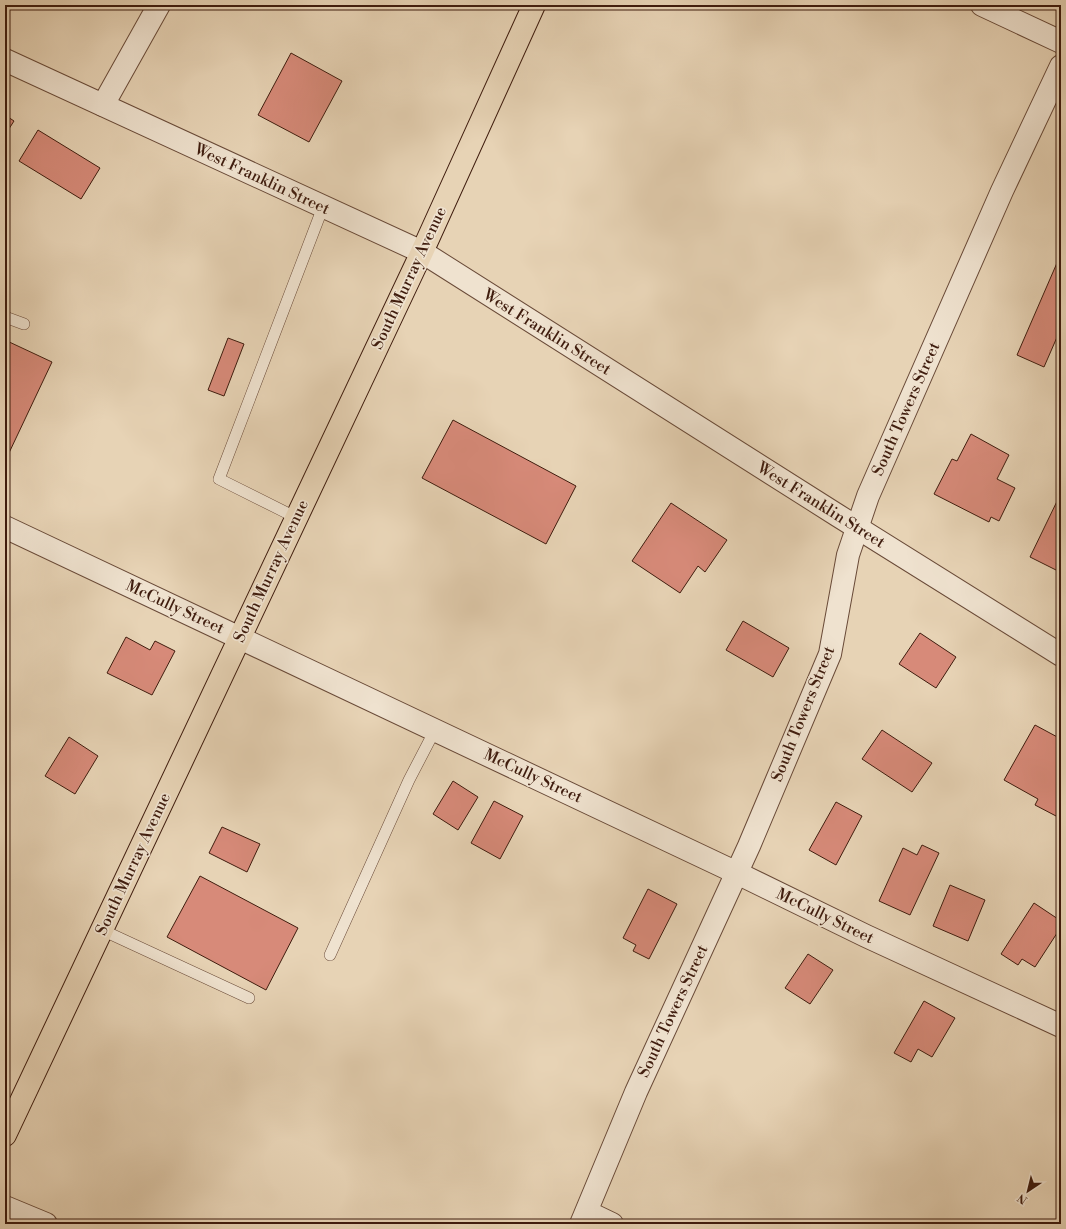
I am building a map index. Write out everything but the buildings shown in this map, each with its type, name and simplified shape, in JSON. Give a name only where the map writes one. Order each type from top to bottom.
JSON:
[{"type":"main road","name":"South Murray Avenue","points":[[5,1135],[422,252],[534,5]]},
{"type":"street","points":[[103,105],[159,5]]},
{"type":"street","points":[[982,5],[1061,42]]},
{"type":"street","name":"West Franklin Street","points":[[5,60],[422,252],[857,528],[1061,655]]},
{"type":"street","name":"South Towers Street","points":[[584,1218],[636,1092],[749,846],[830,654],[848,555],[871,489],[998,198],[1061,66]]},
{"type":"street","name":"McCully Street","points":[[5,527],[737,873],[866,936],[1061,1026]]},
{"type":"street","points":[[5,1207],[44,1224]]},
{"type":"street","points":[[584,1218],[612,1224]]},
{"type":"lane","points":[[297,518],[219,479],[323,207]]},
{"type":"lane","points":[[5,317],[24,324]]},
{"type":"lane","points":[[330,955],[409,780],[435,730]]},
{"type":"lane","points":[[102,930],[249,998]]}]
